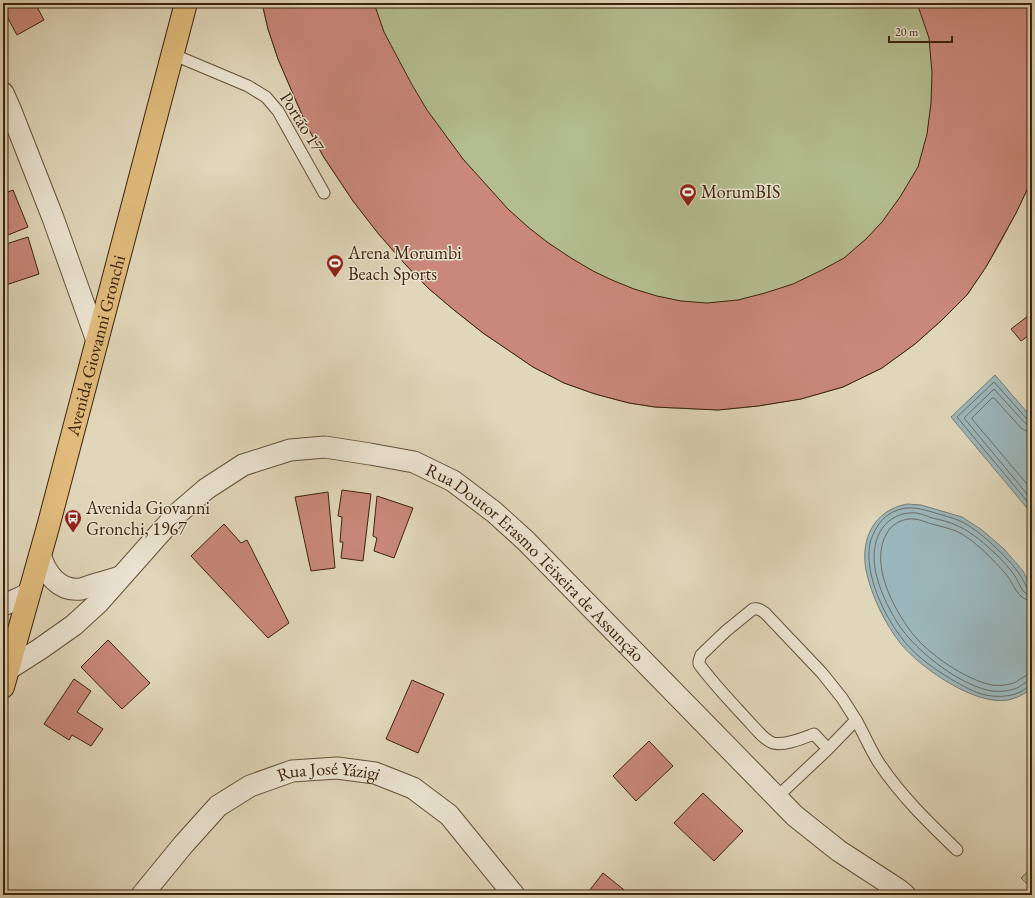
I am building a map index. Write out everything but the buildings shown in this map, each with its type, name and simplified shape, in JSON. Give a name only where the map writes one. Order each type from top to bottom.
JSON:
[{"type":"main road","name":"Avenida Giovanni Gronchi","points":[[5,679],[40,554],[186,3]]},
{"type":"street","points":[[3,92],[53,218],[97,341]]},
{"type":"street","name":"Rua Doutor Erasmo Teixeira de Assunção","points":[[5,679],[40,649],[74,625],[98,603],[176,515],[206,489],[243,466],[290,450],[325,447],[414,462],[453,481],[494,512],[525,540],[795,816],[839,851],[905,895]]},
{"type":"street","points":[[40,554],[48,573],[65,587],[82,589],[120,577]]},
{"type":"street","points":[[3,604],[29,593]]},
{"type":"street","name":"Rua José Yázigi","points":[[142,895],[183,845],[218,806],[250,786],[292,771],[337,768],[375,773],[412,788],[449,815],[514,895]]},
{"type":"lane","name":"Portão 17","points":[[172,54],[248,86],[266,97],[278,111],[324,193]]},
{"type":"lane","points":[[828,749],[814,734],[798,740],[783,743],[773,743],[766,739],[699,664],[701,655],[726,630],[753,609],[756,608],[765,613],[822,673],[842,698],[856,720],[879,763],[899,789],[936,830],[957,850]]},
{"type":"lane","points":[[776,797],[828,749],[856,720]]},
{"type":"green space","name":"MorumBIS","points":[[262,3],[1032,3],[1027,190],[1000,243],[967,295],[915,344],[882,368],[843,387],[801,399],[758,406],[718,410],[655,407],[629,403],[595,394],[564,383],[533,367],[483,333],[454,310],[428,288],[403,262],[353,201],[323,156],[306,124],[278,59],[268,29]]},
{"type":"green space","points":[[1032,867],[1032,889],[1021,878]]},
{"type":"water","points":[[995,375],[1032,418],[1032,514],[951,417]]},
{"type":"water","points":[[907,504],[921,505],[962,517],[982,530],[1004,549],[1023,571],[1032,589],[1032,688],[1027,692],[1008,700],[995,700],[980,697],[965,691],[935,674],[922,664],[910,654],[889,628],[879,609],[868,580],[865,547],[872,527],[878,519],[886,512]]},
{"type":"place","name":"MorumBIS","points":[[688,207]]},
{"type":"place","name":"Arena Morumbi Beach Sports","points":[[335,278]]},
{"type":"place","name":"Avenida Giovanni Gronchi, 1967","points":[[73,533]]}]
